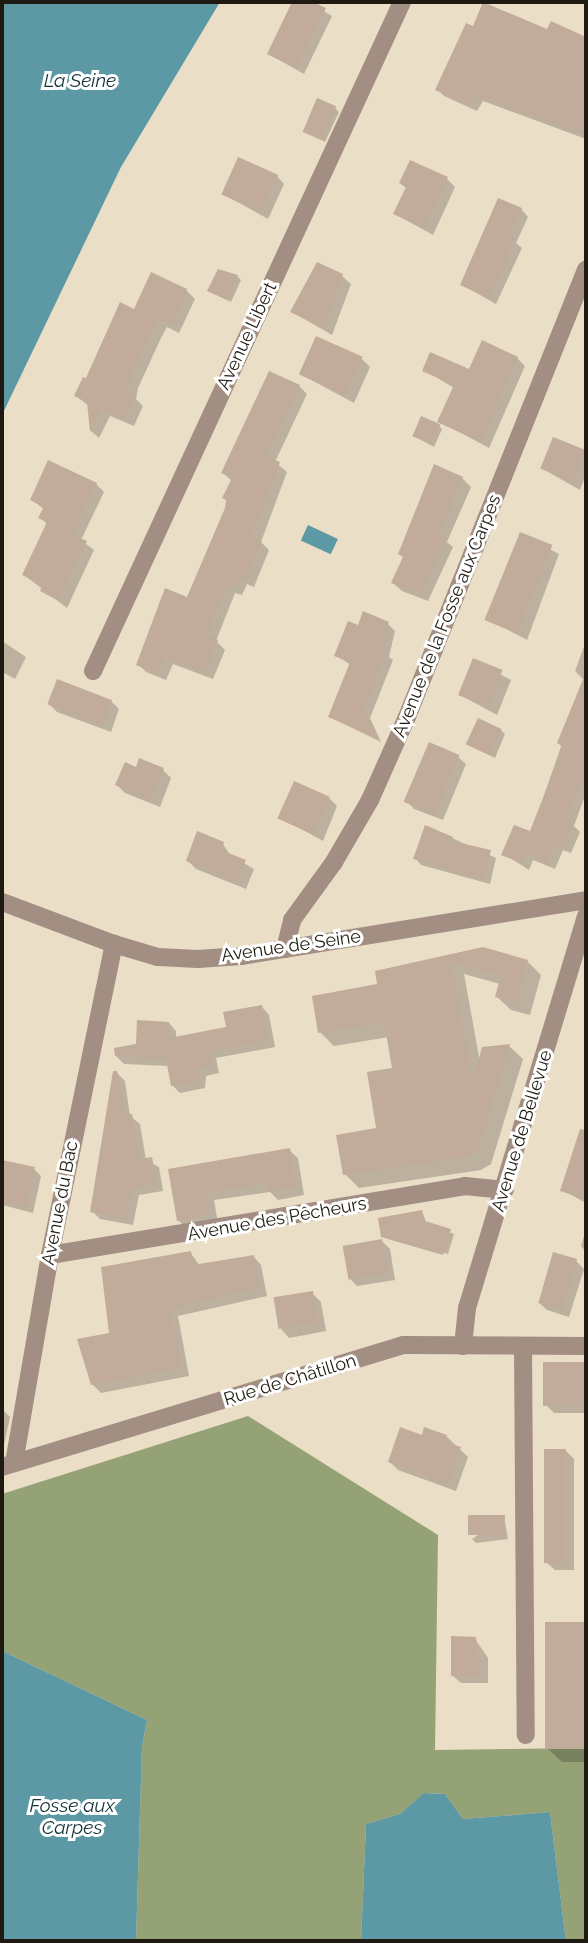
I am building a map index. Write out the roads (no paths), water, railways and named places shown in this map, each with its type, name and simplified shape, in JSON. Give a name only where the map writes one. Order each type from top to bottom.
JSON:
[{"type":"street","name":"Avenue Libert","points":[[93,671],[402,2]]},
{"type":"street","name":"Avenue de la Fosse aux Carpes","points":[[285,949],[292,920],[334,862],[370,800],[402,729],[586,270]]},
{"type":"street","name":"Avenue de Seine","points":[[2,902],[114,944],[158,957],[198,959],[285,949],[586,900]]},
{"type":"street","name":"Avenue de Bellevue","points":[[463,1346],[467,1308],[586,916]]},
{"type":"street","name":"Avenue du Bac","points":[[8,1465],[114,944]]},
{"type":"street","name":"Avenue des Pêcheurs","points":[[50,1255],[465,1186],[505,1190]]},
{"type":"street","name":"Rue de Châtillon","points":[[8,1465],[403,1345],[586,1346]]},
{"type":"street","points":[[523,1346],[526,1735]]},
{"type":"water","name":"La Seine","points":[[2,2],[220,2],[121,167],[2,415]]},
{"type":"water","points":[[308,525],[338,539],[331,554],[301,540]]},
{"type":"water","name":"Fosse aux Carpes","points":[[2,1651],[147,1720],[142,1747],[136,1941],[2,1941]]},
{"type":"water","points":[[424,1793],[445,1794],[463,1819],[550,1812],[566,1941],[361,1941],[366,1824],[400,1814]]}]
